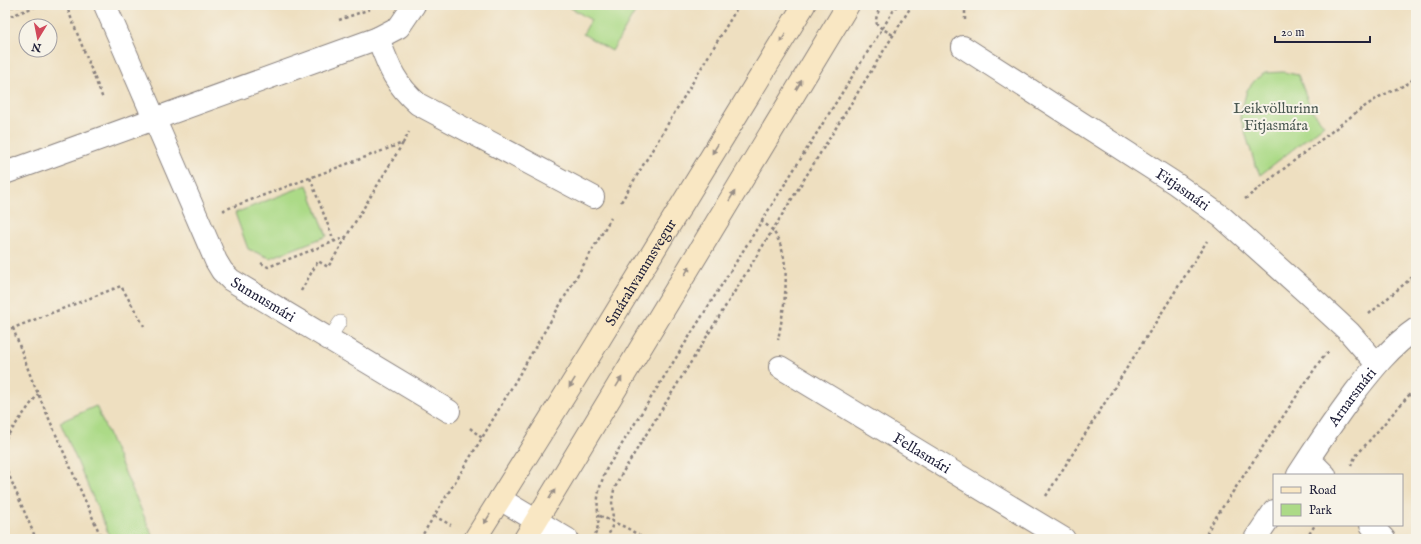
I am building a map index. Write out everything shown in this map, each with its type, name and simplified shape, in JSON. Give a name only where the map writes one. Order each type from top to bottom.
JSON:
[{"type":"main road","name":"Smárahvammsvegur","points":[[475,539],[804,5]]},
{"type":"main road","points":[[525,539],[848,5]]},
{"type":"street","name":"Sunnusmári","points":[[105,5],[216,261],[222,271],[231,280],[335,330],[449,411]]},
{"type":"street","points":[[5,173],[155,120],[378,38],[399,27],[414,5]]},
{"type":"street","points":[[378,38],[392,74],[406,93],[423,107],[593,197]]},
{"type":"street","name":"Fitjasmári","points":[[964,47],[1176,184],[1222,218],[1349,332],[1377,364]]},
{"type":"street","name":"Arnarsmári","points":[[1303,467],[1331,425],[1377,364],[1402,338],[1416,329]]},
{"type":"street","name":"Fellasmári","points":[[780,367],[1064,539]]},
{"type":"street","points":[[1303,467],[1322,474]]},
{"type":"street","points":[[500,499],[568,539]]},
{"type":"street","points":[[1255,539],[1273,512]]},
{"type":"street","points":[[1372,526],[1384,539]]},
{"type":"path","points":[[5,7],[34,5]]},
{"type":"path","points":[[5,18],[40,5]]},
{"type":"path","points":[[66,5],[103,99]]},
{"type":"path","points":[[618,207],[739,5]]},
{"type":"path","points":[[881,5],[876,22],[878,26],[893,35]]},
{"type":"path","points":[[595,536],[599,527],[600,516],[598,500],[600,483],[607,468],[897,5]]},
{"type":"path","points":[[606,539],[613,522],[612,500],[614,490],[621,475],[912,5]]},
{"type":"path","points":[[1031,520],[1222,218],[1358,111],[1379,97],[1409,83],[1416,76]]},
{"type":"path","points":[[302,289],[318,262],[328,267],[423,107]]},
{"type":"path","points":[[227,218],[224,210],[402,144]]},
{"type":"path","points":[[310,178],[334,242]]},
{"type":"path","points":[[420,539],[482,438],[614,214]]},
{"type":"path","points":[[761,221],[772,230],[780,243],[785,271],[785,302],[776,352],[780,367]]},
{"type":"path","points":[[255,260],[268,266],[346,237]]},
{"type":"path","points":[[1204,539],[1212,523],[1322,358],[1349,332],[1416,274]]},
{"type":"path","points":[[5,329],[13,328],[121,286],[144,326]]},
{"type":"path","points":[[13,328],[38,394],[102,539]]},
{"type":"path","points":[[1349,469],[1355,457],[1416,387]]},
{"type":"path","points":[[5,440],[38,394]]},
{"type":"path","points":[[5,466],[36,539]]},
{"type":"path","points":[[600,516],[627,528],[645,539]]},
{"type":"path","points":[[1306,539],[1314,526]]},
{"type":"green space","points":[[566,5],[639,5],[612,51],[583,34],[591,20]]},
{"type":"green space","name":"Leikvöllurinn Fitjasmára","points":[[1283,72],[1298,75],[1311,109],[1324,125],[1260,175],[1240,116],[1247,90],[1256,79],[1265,73]]},
{"type":"green space","points":[[307,185],[327,236],[270,258],[248,249],[235,213]]},
{"type":"green space","points":[[96,406],[154,539],[111,539],[60,422]]}]
